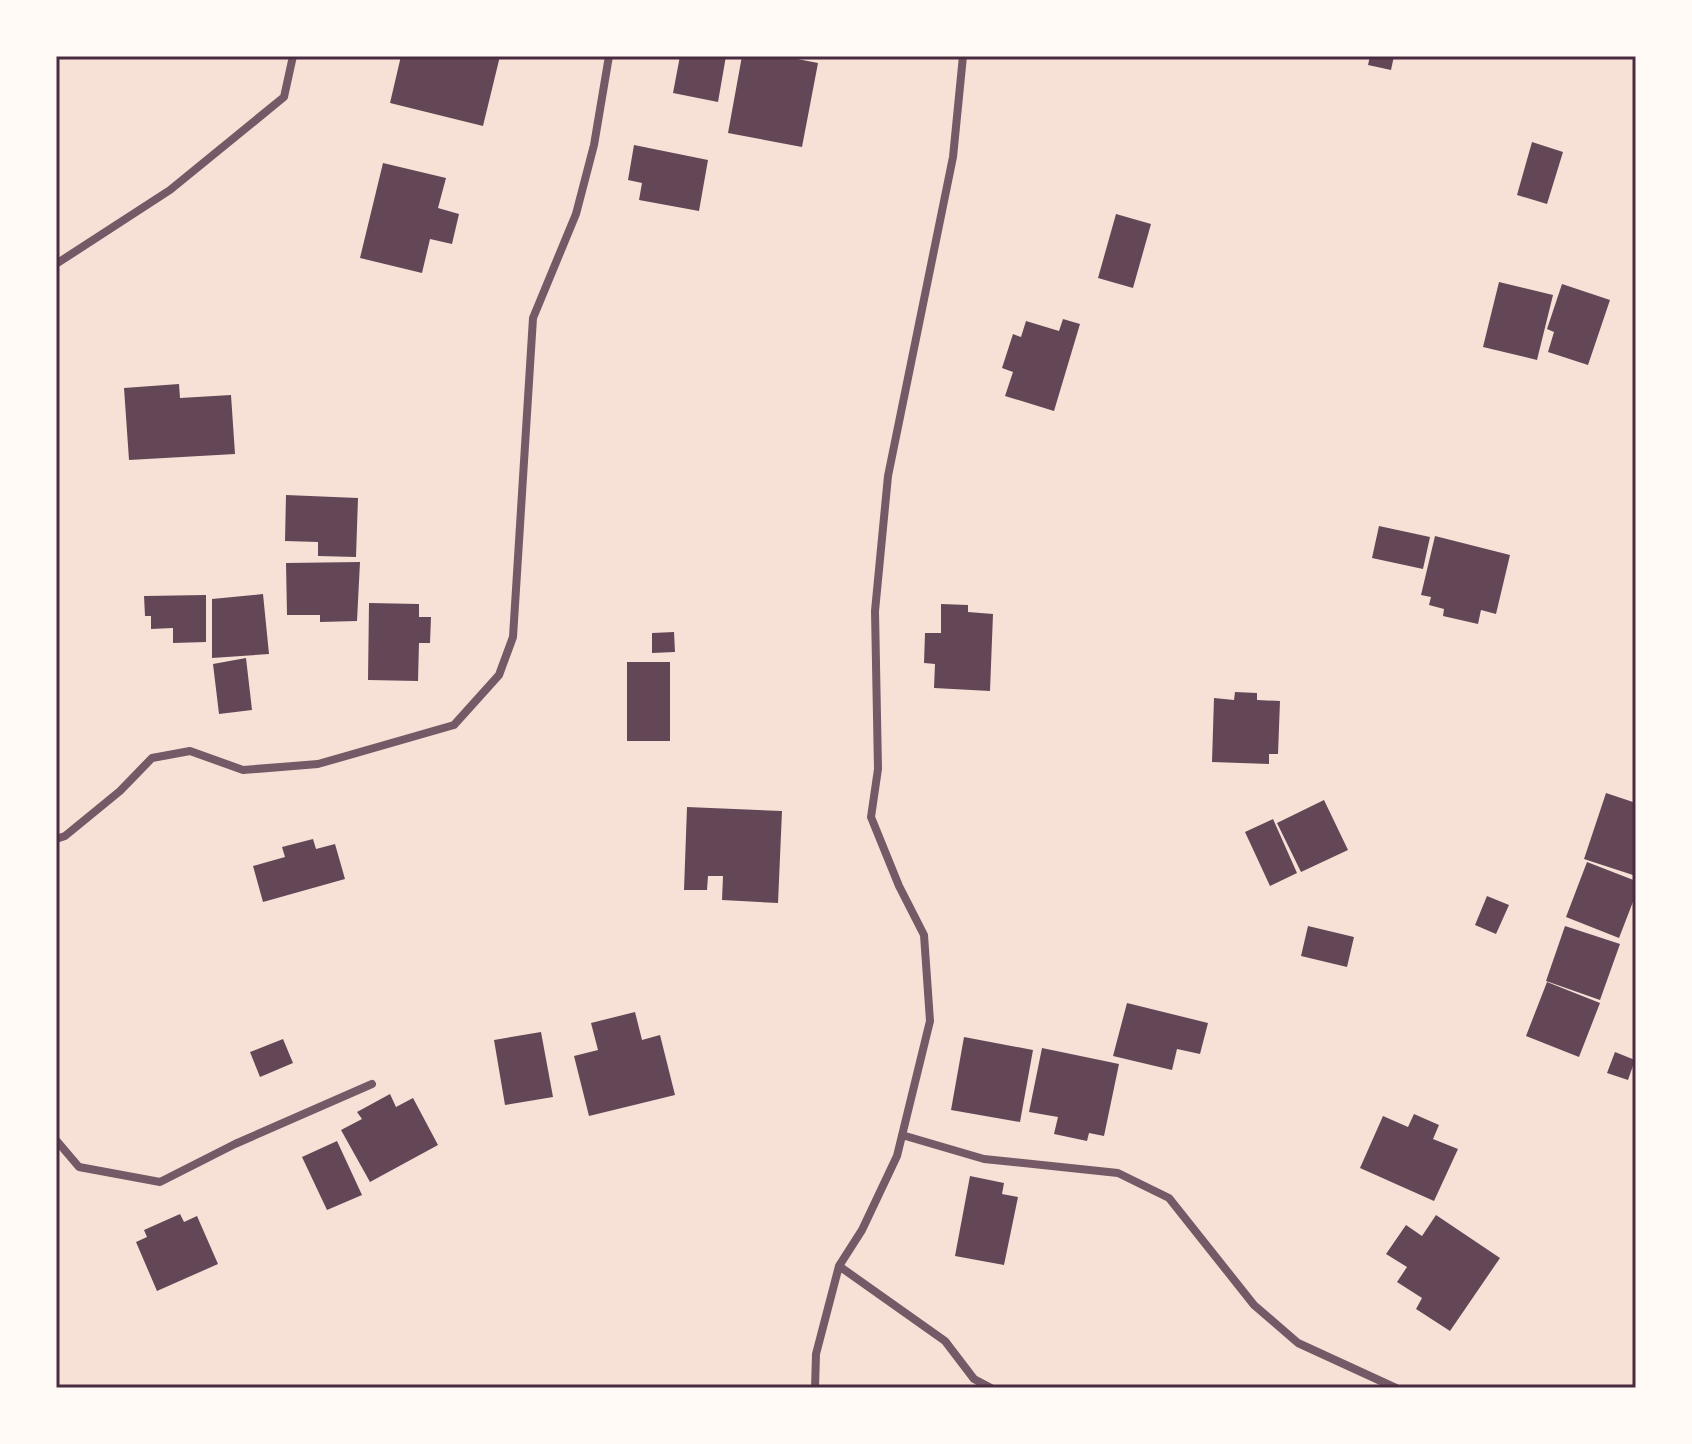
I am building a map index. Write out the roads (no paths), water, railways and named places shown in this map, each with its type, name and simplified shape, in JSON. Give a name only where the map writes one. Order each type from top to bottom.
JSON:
[{"type":"street","points":[[56,264],[170,190],[284,97],[293,56]]},
{"type":"street","points":[[56,839],[65,836],[120,791],[152,758],[190,751],[243,770],[318,764],[454,725],[499,675],[513,637],[533,318],[576,214],[594,145],[609,56]]},
{"type":"street","points":[[815,1388],[816,1354],[839,1266],[862,1230],[897,1156],[930,1021],[924,935],[899,886],[871,817],[878,769],[875,611],[888,476],[953,157],[963,56]]},
{"type":"street","points":[[56,1140],[79,1167],[160,1182],[235,1144],[372,1084]]},
{"type":"street","points":[[902,1135],[984,1159],[1118,1173],[1169,1198],[1254,1305],[1298,1343],[1396,1388]]},
{"type":"street","points":[[839,1266],[945,1341],[974,1379],[991,1388]]}]
